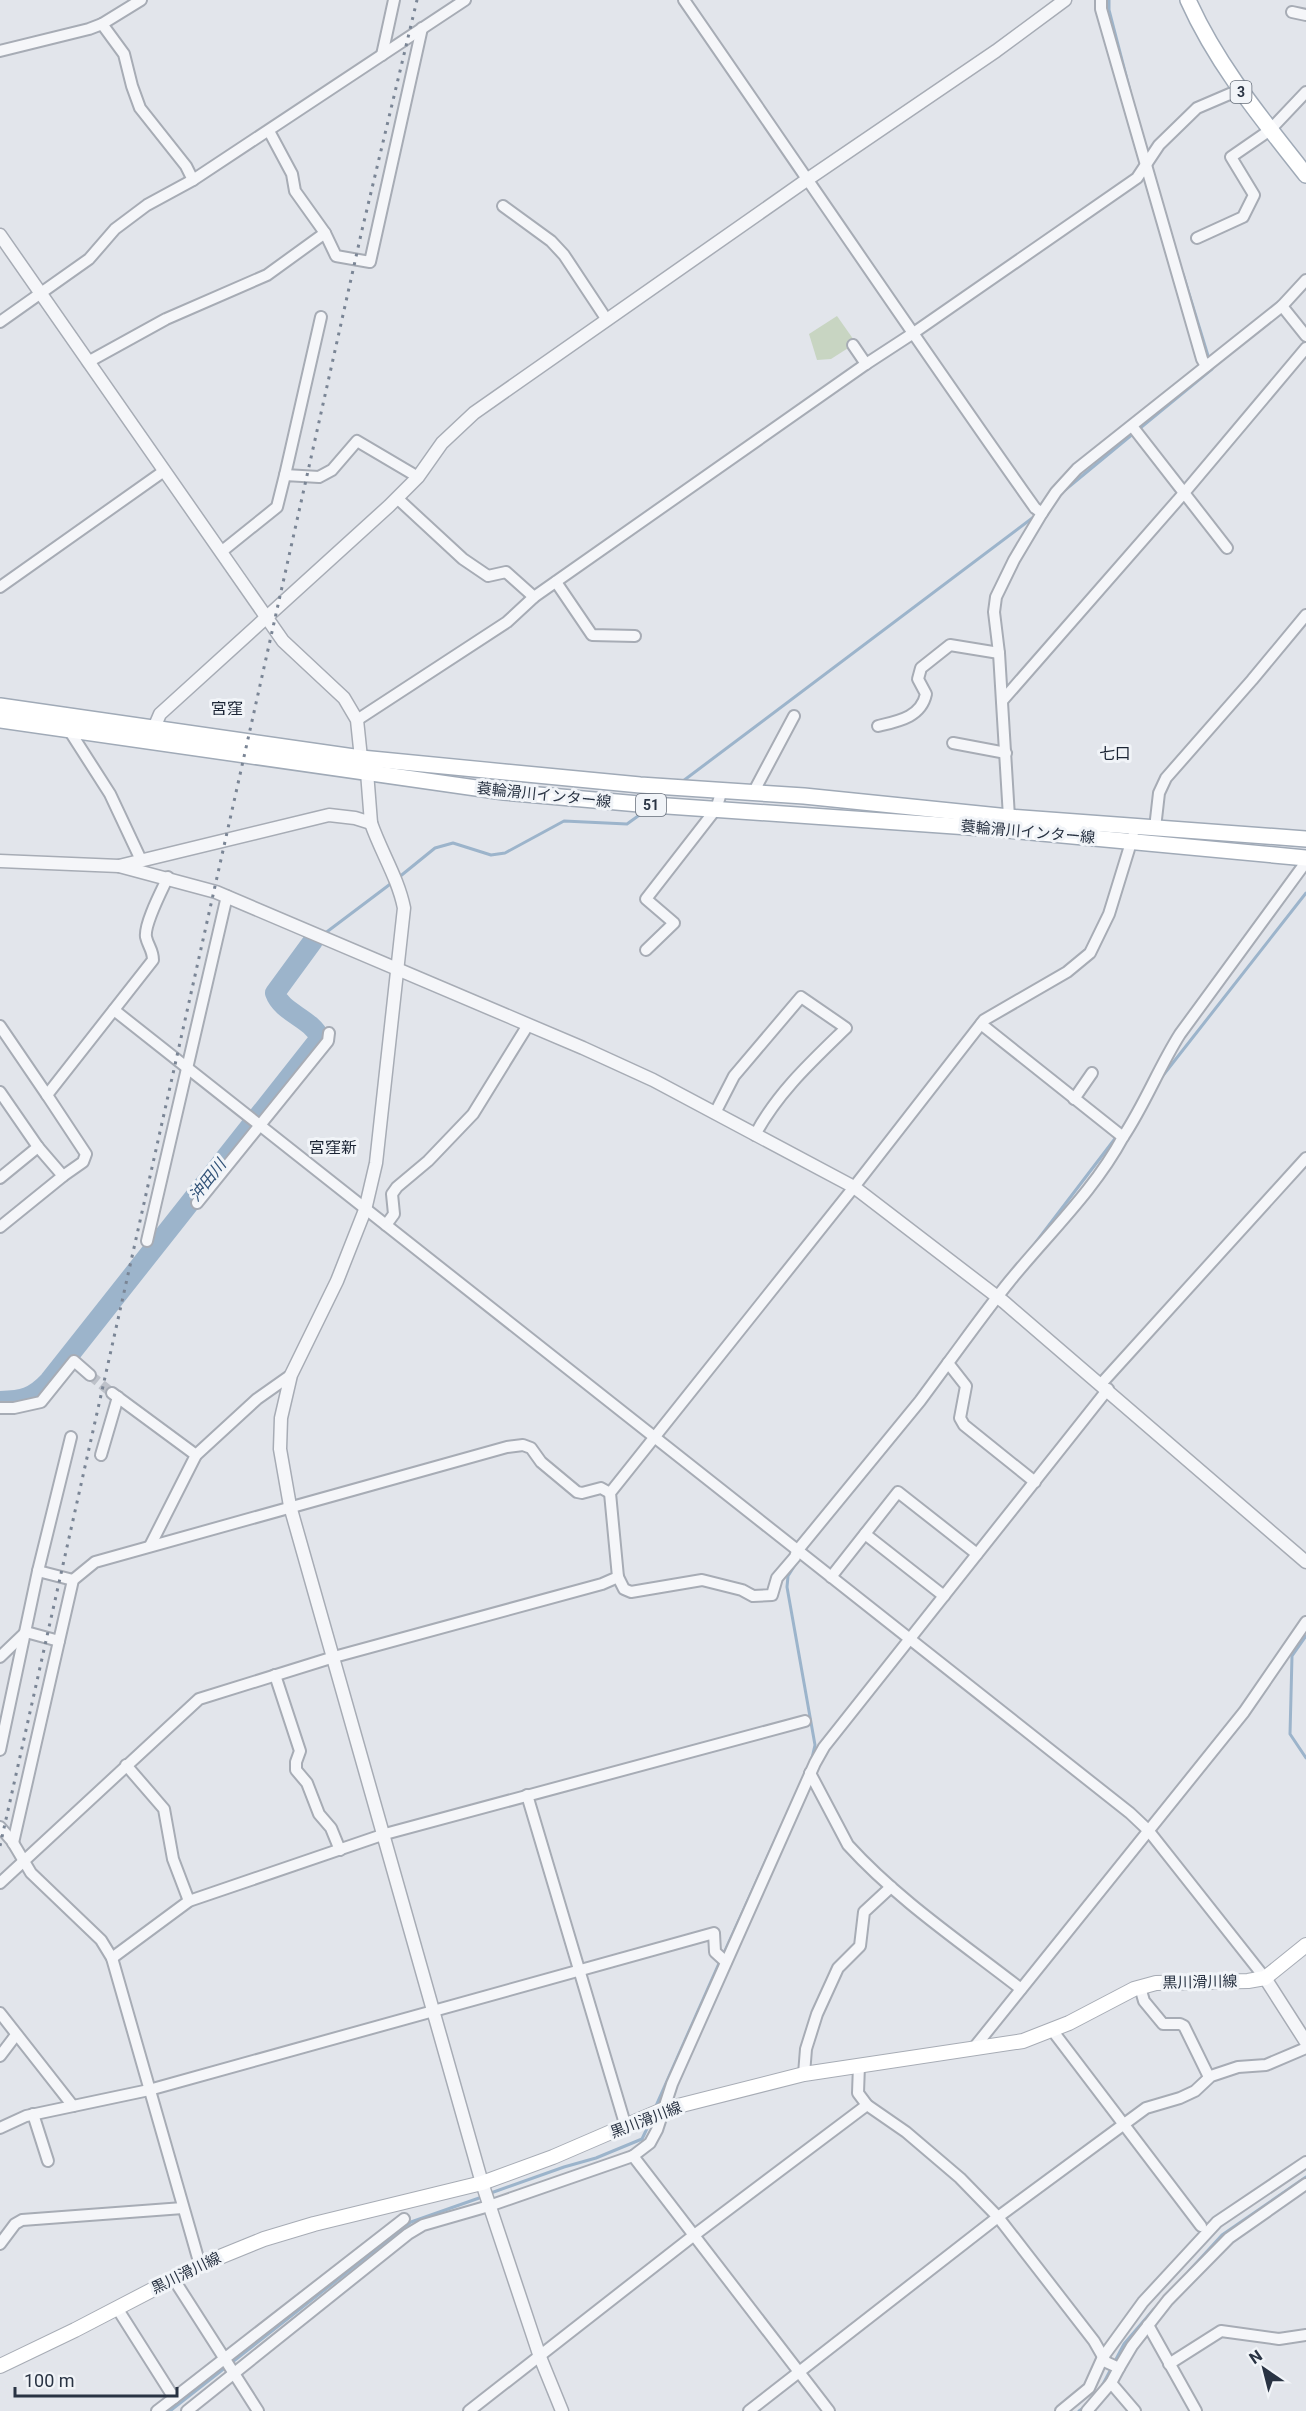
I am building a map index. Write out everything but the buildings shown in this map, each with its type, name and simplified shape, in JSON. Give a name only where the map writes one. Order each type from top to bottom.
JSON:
[{"type":"main road","name":"3","points":[[1188,0],[1214,50],[1239,90],[1306,175]]},
{"type":"main road","name":"蓑輪滑川インター線","points":[[0,706],[361,758],[1009,817],[1306,860]]},
{"type":"main road","name":"蓑輪滑川インター線","points":[[0,720],[504,792],[716,809],[1134,834],[1155,828],[1306,839]]},
{"type":"main road","points":[[1265,1978],[1306,1945]]},
{"type":"main road","name":"黒川滑川線","points":[[0,2366],[200,2265],[264,2239],[314,2224],[482,2183],[626,2127],[662,2110],[804,2074],[1023,2041],[1052,2030],[1140,1988],[1156,1983],[1248,1981],[1265,1978]]},
{"type":"street","points":[[0,51],[89,29],[102,24],[141,0]]},
{"type":"street","points":[[382,56],[394,0]]},
{"type":"street","points":[[0,322],[89,259],[115,229],[147,205],[193,180],[465,0]]},
{"type":"street","points":[[684,0],[912,334],[1035,508],[1042,513]]},
{"type":"street","points":[[154,728],[160,714],[397,498],[418,477],[442,443],[474,413],[808,179],[996,51],[1065,0]]},
{"type":"street","points":[[1101,0],[1101,9],[1145,166],[1206,366]]},
{"type":"street","points":[[1292,12],[1306,15]]},
{"type":"street","points":[[102,24],[124,54],[140,108],[186,166],[193,180]]},
{"type":"street","points":[[269,131],[292,174],[295,191],[325,233],[336,256],[370,262],[422,28]]},
{"type":"street","points":[[357,720],[507,622],[534,597],[866,364],[1137,178],[1159,145],[1197,108],[1239,90]]},
{"type":"street","points":[[1197,238],[1243,217],[1254,195],[1231,157],[1270,130],[1306,92]]},
{"type":"street","points":[[503,206],[551,241],[564,255],[607,320]]},
{"type":"street","points":[[88,362],[166,319],[267,276],[325,233]]},
{"type":"street","points":[[0,235],[283,641],[344,698],[357,720],[361,758],[367,772],[371,823],[399,886],[404,914],[399,969],[376,1163],[365,1210],[337,1281],[291,1375],[281,1418],[280,1449],[291,1506],[482,2183],[540,2358],[562,2411]]},
{"type":"street","points":[[1009,817],[999,653],[994,612],[996,597],[1014,560],[1056,492],[1077,469],[1282,306],[1306,280]]},
{"type":"street","points":[[1282,306],[1306,336]]},
{"type":"street","points":[[221,552],[277,507],[321,317]]},
{"type":"street","points":[[853,345],[866,364]]},
{"type":"street","points":[[1002,700],[1184,493],[1306,348]]},
{"type":"street","points":[[1132,426],[1227,548]]},
{"type":"street","points":[[285,475],[319,477],[332,470],[357,441],[418,477]]},
{"type":"street","points":[[0,587],[164,471]]},
{"type":"street","points":[[397,498],[463,559],[488,576],[506,572],[534,597]]},
{"type":"street","points":[[556,582],[592,635],[635,636]]},
{"type":"street","points":[[1155,828],[1159,793],[1166,778],[1306,615]]},
{"type":"street","points":[[878,726],[908,717],[924,704],[926,694],[918,679],[921,668],[950,645],[999,653]]},
{"type":"street","points":[[753,793],[794,716]]},
{"type":"street","points":[[69,730],[110,794],[141,860]]},
{"type":"street","points":[[953,743],[1006,753]]},
{"type":"street","points":[[646,950],[674,923],[646,898],[716,809],[722,790]]},
{"type":"street","points":[[119,866],[329,815],[355,818],[371,823]]},
{"type":"street","points":[[1134,834],[1109,914],[1090,953],[1067,972],[1018,999],[981,1024],[610,1493],[618,1577],[624,1589],[631,1592],[702,1580],[742,1590],[753,1596],[772,1595],[777,1578],[795,1557],[797,1551],[920,1401],[997,1297],[1078,1200],[1117,1149],[1140,1111],[1167,1053],[1306,860]]},
{"type":"street","points":[[0,861],[119,866],[168,877],[227,896],[653,1080],[854,1187],[997,1297],[1306,1562]]},
{"type":"street","points":[[47,1095],[153,960],[153,951],[146,936],[147,926],[168,877]]},
{"type":"street","points":[[147,1241],[227,896]]},
{"type":"street","points":[[716,1113],[734,1076],[801,997],[846,1028],[796,1077],[766,1114],[755,1135]]},
{"type":"street","points":[[114,1010],[1130,1813],[1148,1830],[1265,1978],[1306,2042]]},
{"type":"street","points":[[981,1024],[1123,1137]]},
{"type":"street","points":[[386,1225],[394,1214],[392,1194],[428,1161],[473,1114],[528,1025]]},
{"type":"street","points":[[0,1026],[86,1154],[83,1162],[0,1227]]},
{"type":"street","points":[[197,1203],[328,1041],[329,1033]]},
{"type":"street","points":[[1074,1099],[1092,1073]]},
{"type":"street","points":[[0,1092],[38,1147],[63,1176]]},
{"type":"street","points":[[0,1178],[38,1147]]},
{"type":"street","points":[[187,2411],[408,2234],[423,2225],[489,2206],[633,2156],[650,2143],[726,1962],[810,1773],[824,1748],[1035,1482],[1104,1387],[1306,1158]]},
{"type":"street","points":[[0,1408],[14,1408],[41,1402],[74,1361],[90,1375]]},
{"type":"street","points":[[948,1363],[966,1386],[960,1418],[964,1425],[1035,1482]]},
{"type":"street","points":[[150,1546],[196,1455],[257,1399],[291,1375]]},
{"type":"street","points":[[101,1455],[115,1395],[196,1455]]},
{"type":"street","points":[[0,1750],[38,1571],[71,1437]]},
{"type":"street","points":[[13,1843],[73,1580],[95,1562],[507,1447],[523,1445],[531,1448],[541,1462],[577,1491],[582,1493],[601,1488],[610,1493]]},
{"type":"street","points":[[831,1577],[898,1492],[977,1554]]},
{"type":"street","points":[[865,1534],[944,1596]]},
{"type":"street","points":[[38,1571],[73,1580]]},
{"type":"street","points":[[0,1883],[199,1699],[334,1657],[602,1584],[618,1577]]},
{"type":"street","points":[[973,2049],[1244,1712],[1306,1622]]},
{"type":"street","points":[[26,1632],[58,1641]]},
{"type":"street","points":[[0,1657],[26,1632]]},
{"type":"street","points":[[275,1675],[300,1751],[296,1770],[307,1783],[319,1814],[331,1828],[340,1850]]},
{"type":"street","points":[[112,1958],[189,1901],[385,1834],[805,1721]]},
{"type":"street","points":[[126,1765],[164,1809],[173,1859],[189,1901]]},
{"type":"street","points":[[810,1773],[848,1845],[891,1887],[1020,1989]]},
{"type":"street","points":[[527,1795],[626,2127]]},
{"type":"street","points":[[0,1827],[24,1859],[31,1874],[100,1940],[112,1958],[200,2265]]},
{"type":"street","points":[[804,2074],[809,2040],[817,2014],[838,1968],[860,1946],[864,1912],[891,1887]]},
{"type":"street","points":[[0,2128],[33,2114],[149,2090],[714,1933],[715,1952],[726,1962]]},
{"type":"street","points":[[1140,1988],[1144,2001],[1162,2024],[1184,2026],[1209,2077]]},
{"type":"street","points":[[0,2013],[73,2106]]},
{"type":"street","points":[[1052,2030],[1201,2226]]},
{"type":"street","points":[[0,2056],[16,2035]]},
{"type":"street","points":[[749,2411],[998,2217],[1146,2108],[1195,2091],[1209,2077],[1238,2067],[1266,2065],[1306,2048]]},
{"type":"street","points":[[859,2065],[858,2093],[867,2105],[906,2132],[951,2170],[998,2217],[1111,2363]]},
{"type":"street","points":[[469,2411],[540,2358],[693,2236],[867,2105]]},
{"type":"street","points":[[33,2114],[48,2161]]},
{"type":"street","points":[[633,2156],[829,2411]]},
{"type":"street","points":[[1135,2411],[1111,2383],[1111,2363],[1143,2302],[1217,2222],[1306,2162]]},
{"type":"street","points":[[1061,2411],[1089,2388],[1148,2325],[1168,2300],[1229,2238],[1306,2184]]},
{"type":"street","points":[[0,2244],[15,2224],[22,2220],[183,2208]]},
{"type":"street","points":[[157,2411],[405,2219]]},
{"type":"street","points":[[173,2278],[258,2411]]},
{"type":"street","points":[[117,2308],[174,2398]]},
{"type":"street","points":[[1148,2325],[1196,2411]]},
{"type":"street","points":[[1169,2364],[1221,2331],[1280,2339],[1306,2335]]},
{"type":"street","points":[[1087,2411],[1111,2383]]},
{"type":"green space","points":[[837,316],[856,343],[831,359],[817,360],[809,334]]},
{"type":"waterway","points":[[1109,0],[1109,10],[1130,91]]},
{"type":"waterway","points":[[1183,274],[1209,359]]},
{"type":"waterway","points":[[1139,429],[1212,369],[1211,365]]},
{"type":"waterway","points":[[1065,490],[1134,433]]},
{"type":"waterway","points":[[683,781],[1035,516]]},
{"type":"waterway","points":[[398,878],[435,848],[453,843],[491,855],[505,853],[564,821],[627,824],[645,811]]},
{"type":"waterway","points":[[324,934],[393,882]]},
{"type":"waterway","points":[[1161,1078],[1306,893]]},
{"type":"waterway","name":"沖田川","points":[[0,1401],[27,1397],[49,1381],[320,1038],[310,1025],[284,1006],[275,993],[313,941]]},
{"type":"waterway","points":[[1030,1250],[1117,1136]]},
{"type":"waterway","points":[[795,1565],[788,1576],[787,1587],[815,1745],[812,1758]]},
{"type":"waterway","points":[[1306,1636],[1292,1656],[1290,1734],[1306,1758]]},
{"type":"waterway","points":[[723,1955],[791,1805]]},
{"type":"waterway","points":[[655,2108],[720,1961]]},
{"type":"waterway","points":[[488,2194],[596,2158],[642,2139],[651,2120]]},
{"type":"waterway","points":[[1189,2271],[1222,2235],[1306,2177]]},
{"type":"waterway","points":[[170,2411],[411,2222],[482,2197]]},
{"type":"waterway","points":[[1101,2388],[1124,2344],[1154,2309]]},
{"type":"waterway","points":[[1079,2411],[1086,2406]]},
{"type":"tunnel","points":[[90,1375],[112,1393]]},
{"type":"railway","points":[[0,1846],[362,230],[417,0]]},
{"type":"district","name":"宮窪","points":[[227,708]]},
{"type":"district","name":"七口","points":[[1115,753]]},
{"type":"district","name":"宮窪新","points":[[333,1147]]}]
